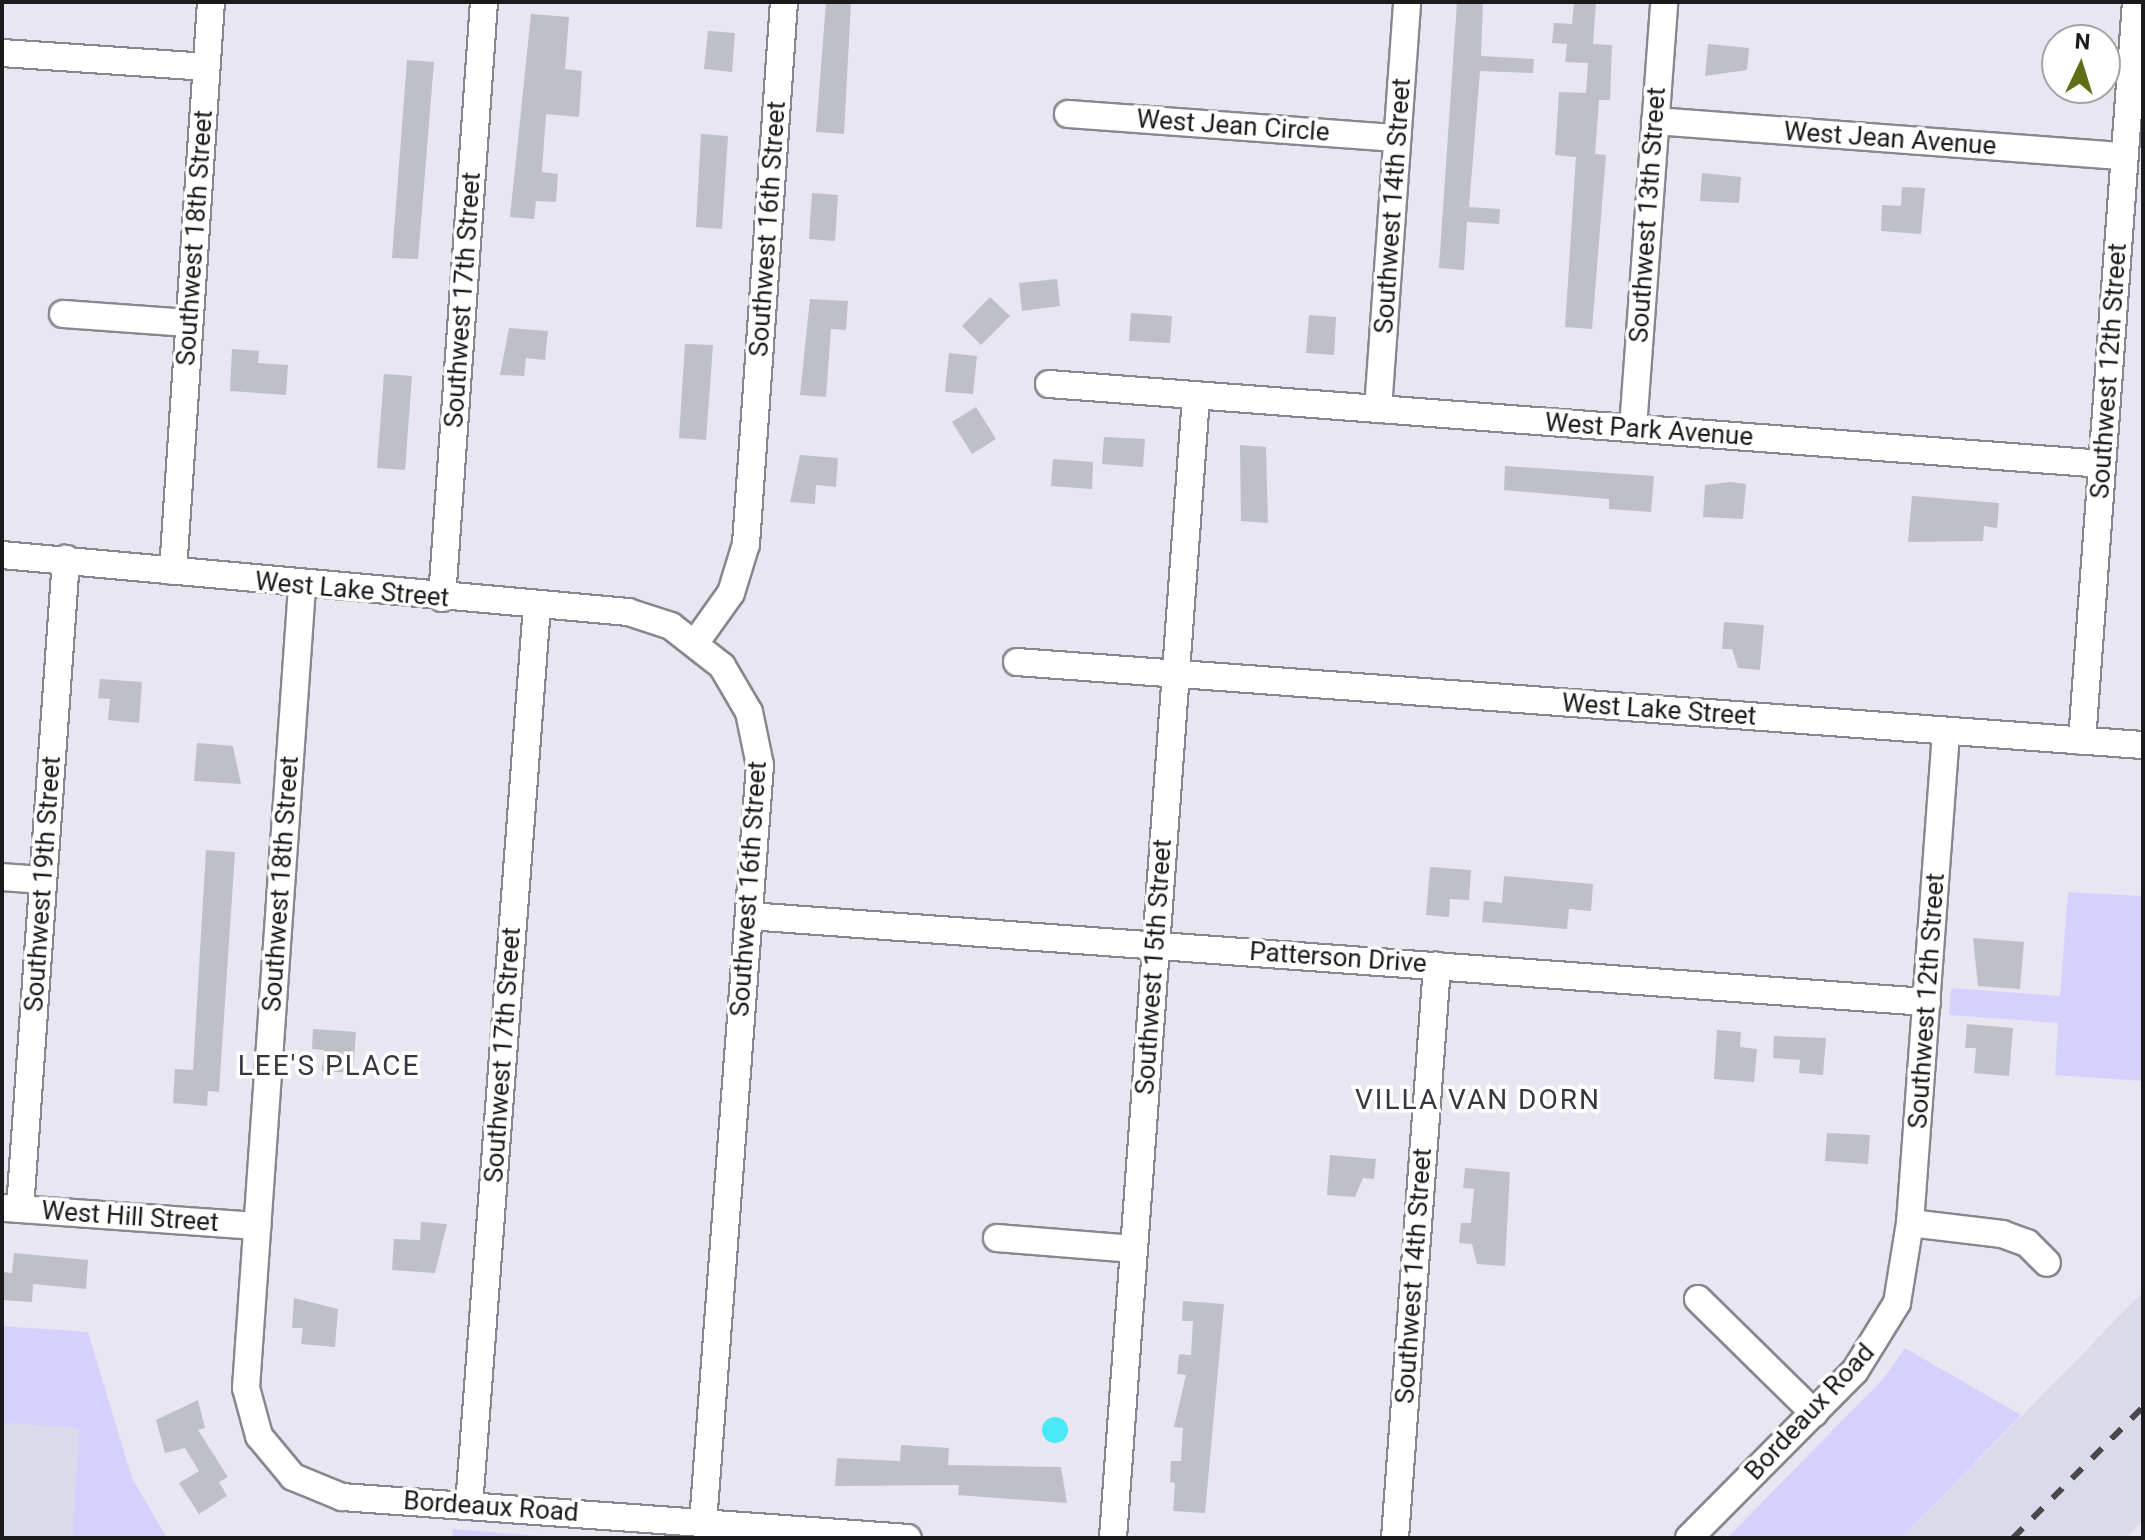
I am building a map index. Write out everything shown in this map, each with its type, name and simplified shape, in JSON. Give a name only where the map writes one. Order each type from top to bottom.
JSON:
[{"type":"street","name":"Southwest 18th Street","points":[[173,571],[211,2]]},
{"type":"street","name":"Southwest 17th Street","points":[[442,598],[484,2]]},
{"type":"street","name":"Southwest 16th Street","points":[[703,1523],[749,916],[757,738],[738,688],[696,642],[731,593],[746,544],[784,2]]},
{"type":"street","name":"Southwest 14th Street","points":[[1378,409],[1407,2]]},
{"type":"street","name":"Southwest 13th Street","points":[[1633,428],[1664,2]]},
{"type":"street","name":"Southwest 12th Street","points":[[2082,741],[2124,156],[2138,7]]},
{"type":"street","points":[[2,53],[207,67]]},
{"type":"street","name":"West Jean Circle","points":[[1068,114],[1397,138]]},
{"type":"street","name":"West Jean Avenue","points":[[1655,121],[2124,156]]},
{"type":"street","points":[[63,314],[189,323]]},
{"type":"street","name":"West Park Avenue","points":[[1049,384],[2102,464]]},
{"type":"street","name":"Southwest 15th Street","points":[[1113,1538],[1196,396]]},
{"type":"street","name":"West Lake Street","points":[[2,555],[66,559],[302,587],[637,614],[696,642]]},
{"type":"street","name":"Southwest 19th Street","points":[[11,1208],[43,880],[66,559]]},
{"type":"street","name":"Southwest 18th Street","points":[[276,1461],[259,1436],[246,1388],[302,587]]},
{"type":"street","name":"Southwest 17th Street","points":[[469,1506],[537,605]]},
{"type":"street","name":"West Lake Street","points":[[1017,662],[2143,745]]},
{"type":"street","name":"Southwest 12th Street","points":[[1910,1223],[1946,731]]},
{"type":"street","points":[[2,877],[43,880]]},
{"type":"street","name":"Patterson Drive","points":[[749,916],[1927,1002]]},
{"type":"street","name":"Southwest 14th Street","points":[[1395,1538],[1437,966]]},
{"type":"street","name":"West Hill Street","points":[[11,1208],[257,1226]]},
{"type":"street","points":[[1910,1223],[2002,1234],[2027,1243],[2047,1263]]},
{"type":"street","name":"Bordeaux Road","points":[[1689,1538],[1814,1413],[1883,1333],[1906,1269],[1910,1223]]},
{"type":"street","points":[[997,1238],[1134,1249]]},
{"type":"street","points":[[1698,1299],[1814,1413]]},
{"type":"street","name":"Bordeaux Road","points":[[276,1461],[317,1490],[342,1497],[469,1506],[598,1526],[703,1523],[908,1538]]},
{"type":"shaded area","points":[[2068,892],[2143,896],[2143,1081],[2055,1075],[2058,1023],[1949,1015],[1951,988],[2060,996]]},
{"type":"shaded area","points":[[2143,1292],[2143,1520],[2126,1538],[1902,1538]]},
{"type":"shaded area","points":[[2,1326],[88,1332],[132,1478],[167,1538],[72,1538],[79,1428],[2,1423]]},
{"type":"shaded area","points":[[1905,1348],[2021,1415],[1902,1538],[1727,1538],[1883,1379]]},
{"type":"shaded area","points":[[2,1423],[79,1428],[72,1538],[2,1538]]},
{"type":"shaded area","points":[[453,1529],[562,1538],[452,1538]]},
{"type":"water","points":[[1055,1417],[1064,1421],[1068,1430],[1064,1439],[1055,1443],[1046,1439],[1042,1430],[1046,1421]]},
{"type":"building","points":[[826,2],[851,2],[844,134],[816,132]]},
{"type":"building","points":[[1457,2],[1483,2],[1481,56],[1534,59],[1533,73],[1480,71],[1469,207],[1500,209],[1499,224],[1467,222],[1464,270],[1439,268]]},
{"type":"building","points":[[1574,2],[1596,2],[1593,44],[1612,45],[1610,100],[1599,100],[1595,154],[1606,155],[1592,329],[1565,327],[1576,157],[1555,155],[1559,92],[1586,93],[1588,63],[1565,62],[1567,44],[1552,43],[1554,23],[1572,24]]},
{"type":"building","points":[[531,14],[569,17],[565,69],[582,71],[579,117],[546,114],[542,172],[558,174],[556,202],[536,201],[534,219],[510,217]]},
{"type":"building","points":[[708,31],[735,33],[732,72],[704,69]]},
{"type":"building","points":[[1708,44],[1749,48],[1747,70],[1705,76]]},
{"type":"building","points":[[407,60],[434,62],[418,259],[392,258]]},
{"type":"building","points":[[701,134],[728,136],[722,229],[696,227]]},
{"type":"building","points":[[1702,173],[1741,177],[1739,203],[1700,201]]},
{"type":"building","points":[[1902,187],[1925,188],[1921,234],[1881,231],[1882,205],[1901,206]]},
{"type":"building","points":[[812,193],[838,195],[835,241],[809,239]]},
{"type":"building","points":[[1057,279],[1060,306],[1022,311],[1019,283]]},
{"type":"building","points":[[990,297],[1010,316],[981,345],[962,326]]},
{"type":"building","points":[[810,299],[848,301],[846,330],[831,329],[826,397],[800,395]]},
{"type":"building","points":[[1131,313],[1172,316],[1170,343],[1129,341]]},
{"type":"building","points":[[1309,315],[1336,317],[1334,355],[1306,353]]},
{"type":"building","points":[[509,328],[548,331],[545,360],[526,358],[524,376],[500,375]]},
{"type":"building","points":[[685,344],[713,345],[706,440],[679,438]]},
{"type":"building","points":[[232,349],[259,351],[258,363],[288,365],[286,395],[230,391]]},
{"type":"building","points":[[949,353],[977,356],[973,394],[945,392]]},
{"type":"building","points":[[384,374],[412,376],[405,470],[377,468]]},
{"type":"building","points":[[976,407],[996,439],[972,454],[952,422]]},
{"type":"building","points":[[1104,437],[1145,439],[1143,467],[1102,464]]},
{"type":"building","points":[[1240,445],[1266,447],[1268,523],[1241,521]]},
{"type":"building","points":[[800,455],[838,458],[836,487],[816,485],[815,504],[790,502]]},
{"type":"building","points":[[1053,459],[1093,462],[1092,489],[1051,486]]},
{"type":"building","points":[[1505,466],[1654,476],[1651,512],[1609,509],[1609,499],[1504,490]]},
{"type":"building","points":[[1746,484],[1743,519],[1703,517],[1705,485]]},
{"type":"building","points":[[1912,496],[1999,503],[1997,528],[1984,526],[1983,541],[1908,542]]},
{"type":"building","points":[[1724,622],[1764,625],[1760,670],[1738,668],[1732,649],[1722,649]]},
{"type":"building","points":[[100,679],[142,682],[139,723],[108,720],[110,699],[98,698]]},
{"type":"building","points":[[197,743],[233,746],[241,784],[194,781]]},
{"type":"building","points":[[206,850],[235,852],[219,1092],[208,1091],[207,1106],[173,1103],[175,1069],[193,1070]]},
{"type":"building","points":[[1430,867],[1471,870],[1469,900],[1450,899],[1449,917],[1426,915]]},
{"type":"building","points":[[1504,876],[1593,884],[1591,911],[1569,909],[1567,929],[1482,922],[1484,901],[1502,903]]},
{"type":"building","points":[[1973,938],[2024,942],[2020,989],[1978,986]]},
{"type":"building","points":[[1967,1024],[2013,1028],[2009,1076],[1974,1073],[1976,1048],[1965,1048]]},
{"type":"building","points":[[313,1029],[356,1032],[353,1073],[322,1071],[324,1050],[312,1049]]},
{"type":"building","points":[[1717,1030],[1741,1032],[1740,1047],[1757,1049],[1754,1082],[1714,1079]]},
{"type":"building","points":[[1774,1036],[1826,1038],[1823,1075],[1799,1073],[1800,1060],[1773,1058]]},
{"type":"building","points":[[1827,1133],[1870,1135],[1868,1164],[1825,1161]]},
{"type":"building","points":[[1330,1155],[1376,1159],[1374,1179],[1363,1178],[1355,1197],[1327,1195]]},
{"type":"building","points":[[1465,1168],[1510,1172],[1505,1266],[1477,1264],[1472,1244],[1459,1243],[1461,1223],[1471,1223],[1474,1189],[1463,1188]]},
{"type":"building","points":[[421,1222],[447,1224],[435,1273],[392,1270],[394,1239],[420,1240]]},
{"type":"building","points":[[14,1253],[88,1260],[86,1289],[33,1284],[32,1302],[2,1300],[2,1272],[12,1273]]},
{"type":"building","points":[[294,1298],[338,1309],[335,1347],[301,1344],[303,1328],[292,1328]]},
{"type":"building","points":[[1183,1301],[1224,1304],[1205,1513],[1173,1511],[1175,1483],[1170,1482],[1171,1461],[1181,1461],[1183,1428],[1174,1427],[1186,1375],[1177,1374],[1179,1354],[1191,1355],[1193,1321],[1182,1321]]},
{"type":"building","points":[[198,1400],[205,1428],[198,1430],[228,1477],[219,1482],[227,1496],[199,1514],[179,1483],[199,1471],[185,1448],[165,1453],[156,1420]]},
{"type":"building","points":[[901,1445],[949,1448],[948,1465],[1061,1467],[1067,1503],[958,1495],[959,1485],[835,1486],[837,1458],[900,1461]]},
{"type":"railway","points":[[2013,1538],[2143,1407]]},
{"type":"district","name":"LEE'S PLACE","points":[[329,1066]]},
{"type":"district","name":"VILLA VAN DORN","points":[[1478,1100]]}]
